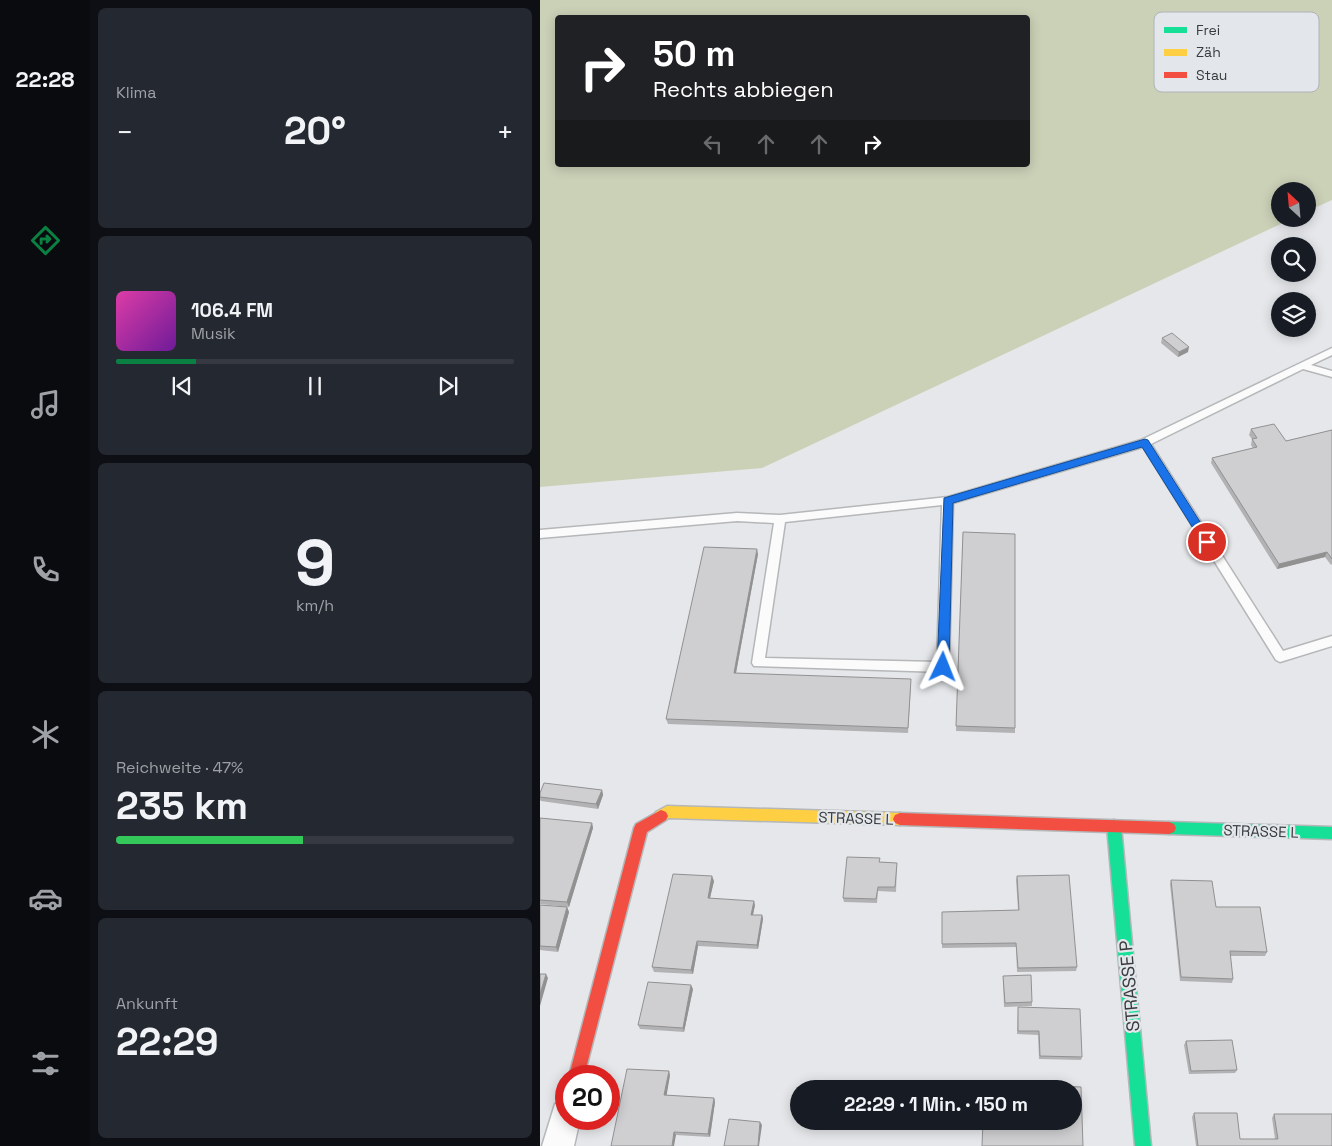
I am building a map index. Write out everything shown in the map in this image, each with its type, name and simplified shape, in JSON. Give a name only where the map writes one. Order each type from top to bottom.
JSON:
[{"type":"street","name":"STRASSE L","points":[[579,1065],[641,828],[668,812],[1332,833]]},
{"type":"street","name":"STRASSE P","points":[[1114,826],[1143,1146]]},
{"type":"street","points":[[558,1146],[562,1130]]},
{"type":"lane","points":[[540,534],[737,517],[780,519],[948,501],[1145,443],[1332,352]]},
{"type":"lane","points":[[1303,366],[1332,374]]},
{"type":"lane","points":[[1145,443],[1280,657],[1332,641]]},
{"type":"lane","points":[[780,519],[758,663],[943,667],[948,501]]},
{"type":"green space","points":[[540,0],[1332,0],[1332,200],[1316,207],[1316,182],[1271,182],[1272,228],[762,468],[540,487]]},
{"type":"building","points":[[1172,333],[1189,347],[1179,352],[1162,338]]},
{"type":"building","points":[[1274,424],[1286,441],[1332,430],[1332,559],[1327,552],[1279,564],[1212,458],[1257,447],[1252,439],[1257,438],[1251,429]]},
{"type":"building","points":[[963,532],[1015,534],[1015,728],[956,726]]},
{"type":"building","points":[[704,547],[757,549],[734,673],[911,679],[908,728],[666,719]]},
{"type":"building","points":[[544,783],[602,790],[596,804],[540,797]]},
{"type":"building","points":[[540,818],[592,823],[567,902],[540,900]]},
{"type":"building","points":[[847,857],[880,858],[879,862],[897,863],[895,887],[878,887],[876,899],[843,898]]},
{"type":"building","points":[[673,874],[712,876],[708,898],[754,901],[751,915],[762,915],[757,945],[697,941],[691,970],[652,967]]},
{"type":"building","points":[[1069,875],[1077,967],[1018,968],[1016,943],[942,944],[942,912],[1019,910],[1017,876]]},
{"type":"building","points":[[1171,880],[1212,881],[1216,907],[1260,907],[1267,952],[1230,951],[1233,979],[1181,977]]},
{"type":"building","points":[[540,905],[567,907],[556,947],[540,946]]},
{"type":"building","points":[[540,974],[546,974],[540,994]]},
{"type":"building","points":[[1031,975],[1032,1002],[1005,1003],[1003,976]]},
{"type":"building","points":[[648,982],[691,985],[683,1028],[638,1025]]},
{"type":"building","points":[[1018,1007],[1080,1009],[1082,1057],[1040,1056],[1039,1031],[1018,1031]]},
{"type":"building","points":[[1232,1040],[1237,1070],[1191,1071],[1186,1041]]},
{"type":"building","points":[[627,1069],[669,1071],[664,1095],[714,1098],[708,1134],[674,1132],[672,1146],[611,1146],[614,1130],[620,1130],[620,1103]]},
{"type":"building","points":[[1194,1113],[1237,1113],[1240,1139],[1278,1139],[1274,1114],[1332,1114],[1332,1146],[1198,1146]]},
{"type":"building","points":[[1082,1116],[1083,1146],[982,1146],[983,1130],[1082,1130]]},
{"type":"building","points":[[729,1119],[760,1122],[758,1146],[724,1146]]},
{"type":"traffic: fast","points":[[1114,826],[1143,1146]]},
{"type":"traffic: fast","points":[[1169,828],[1332,833]]},
{"type":"traffic: slow","points":[[661,816],[667,812],[900,819]]},
{"type":"traffic: jam","points":[[579,1065],[641,828],[661,816]]},
{"type":"traffic: jam","points":[[900,819],[1169,828]]},
{"type":"route","points":[[943,667],[948,501],[1145,443],[1207,542]]}]
